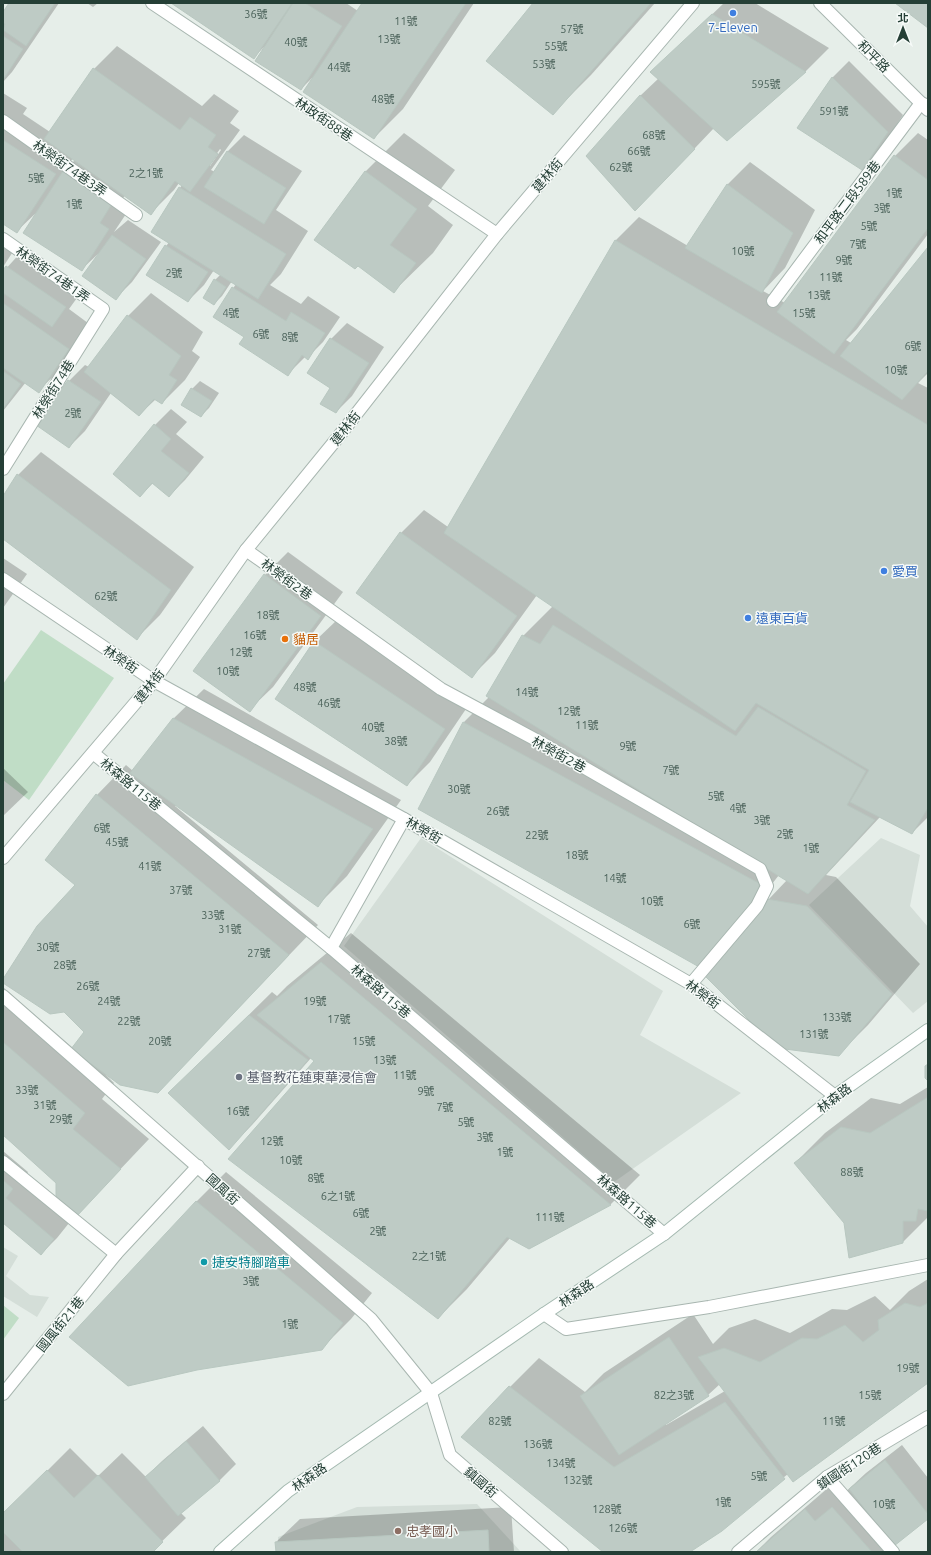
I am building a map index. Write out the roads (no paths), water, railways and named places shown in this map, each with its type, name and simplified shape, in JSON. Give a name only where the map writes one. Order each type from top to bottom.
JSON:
[{"type":"street","name":"林政街88巷","points":[[152,3],[497,234]]},
{"type":"street","name":"建林街","points":[[3,858],[154,682],[246,550],[339,436],[497,234],[693,3]]},
{"type":"street","name":"和平路","points":[[820,3],[926,106]]},
{"type":"street","name":"和平路二段589巷","points":[[773,301],[926,106]]},
{"type":"street","name":"林榮街74巷3弄","points":[[3,121],[136,215]]},
{"type":"street","name":"林榮街74巷1弄","points":[[3,239],[103,309]]},
{"type":"street","name":"林榮街74巷","points":[[3,470],[103,309]]},
{"type":"street","name":"林榮街2巷","points":[[246,550],[441,689],[546,746],[760,869],[767,886],[757,906],[691,984]]},
{"type":"street","name":"林榮街","points":[[3,579],[154,682],[404,819],[691,984],[835,1096]]},
{"type":"street","name":"林森路115巷","points":[[93,753],[331,948],[664,1234]]},
{"type":"street","points":[[331,948],[404,819]]},
{"type":"street","name":"國風街","points":[[3,996],[371,1319],[431,1393]]},
{"type":"street","name":"林森路","points":[[220,1552],[288,1491],[544,1314],[664,1234],[835,1096],[928,1030]]},
{"type":"street","points":[[3,1162],[116,1254]]},
{"type":"street","name":"國風街21巷","points":[[3,1394],[116,1254],[198,1166]]},
{"type":"street","points":[[544,1314],[566,1329],[709,1307],[928,1265]]},
{"type":"street","name":"鎮國街","points":[[431,1393],[450,1455],[562,1552]]},
{"type":"street","name":"鎮國街120巷","points":[[738,1552],[828,1478],[928,1417]]},
{"type":"street","points":[[828,1478],[893,1552]]},
{"type":"place","name":"7-Eleven","points":[[733,13]]},
{"type":"place","name":"愛買","points":[[884,571]]},
{"type":"place","name":"遠東百貨","points":[[748,618]]},
{"type":"place","name":"貓居","points":[[285,639]]},
{"type":"place","name":"基督教花蓮東華浸信會","points":[[239,1077]]},
{"type":"place","name":"捷安特腳踏車","points":[[204,1262]]},
{"type":"place","name":"忠孝國小","points":[[398,1531]]}]
